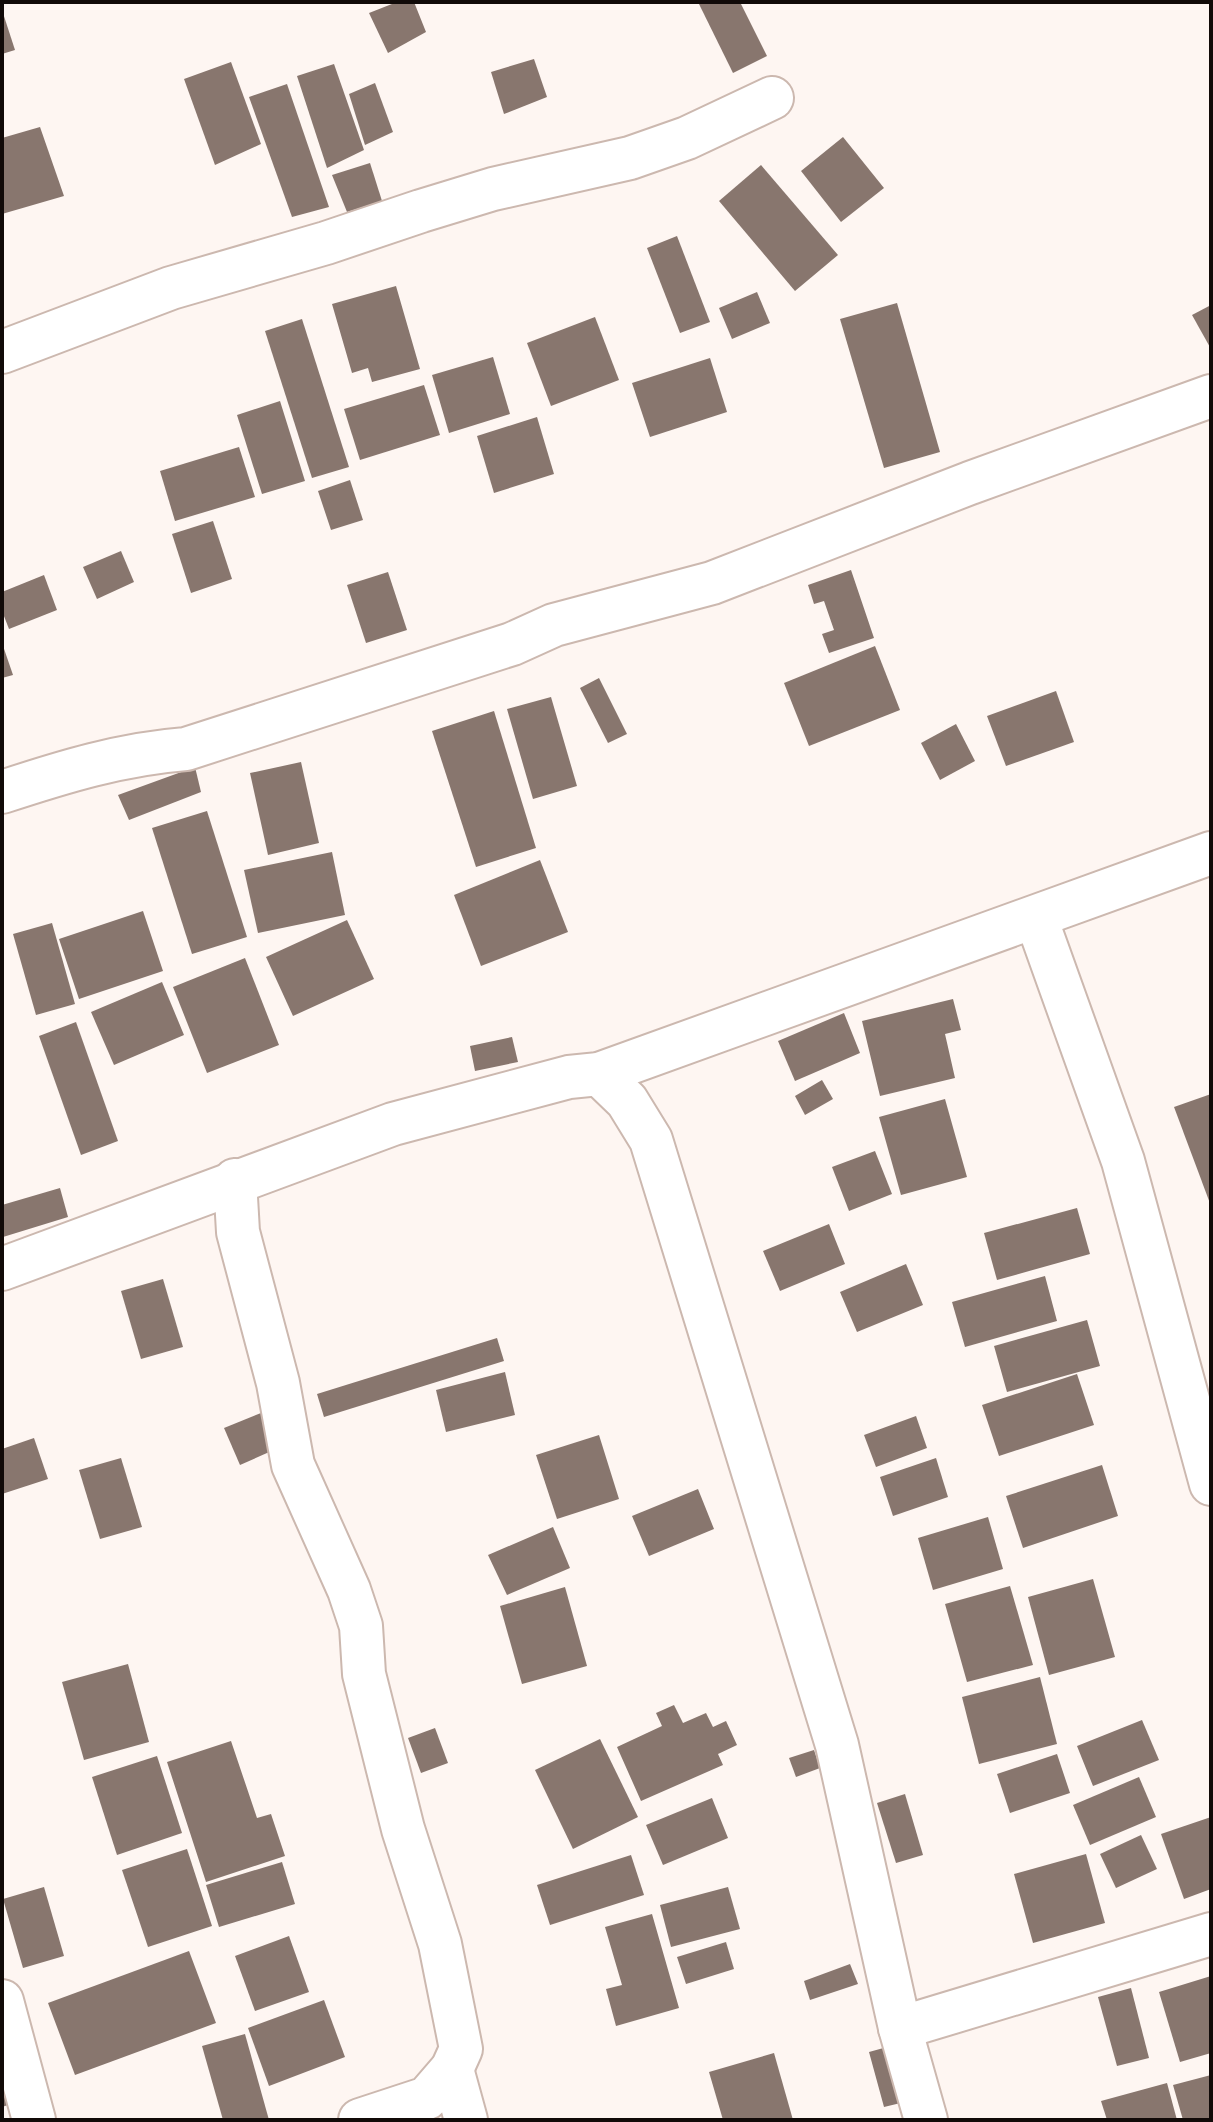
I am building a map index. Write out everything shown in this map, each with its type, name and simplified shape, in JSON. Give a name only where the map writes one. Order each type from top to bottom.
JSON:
[{"type":"street","points":[[2,352],[171,288],[326,243],[421,211],[549,175],[630,158],[687,138],[772,98]]},
{"type":"street","points":[[2,792],[77,767],[141,752],[186,749],[512,644],[554,625],[712,583],[983,478],[1211,396]]},
{"type":"street","points":[[2,1269],[235,1180],[393,1124],[569,1077],[599,1074],[1036,918],[1095,892],[1211,853]]},
{"type":"street","points":[[1036,918],[1123,1161],[1211,1484]]},
{"type":"street","points":[[599,1074],[627,1101],[651,1140],[837,1745],[900,2028],[926,2120]]},
{"type":"street","points":[[235,1180],[238,1232],[278,1383],[293,1465],[349,1590],[361,1626],[364,1674],[403,1829],[440,1944],[461,2049],[452,2069],[427,2098],[360,2120]]},
{"type":"street","points":[[900,2028],[1211,1934]]},
{"type":"street","points":[[2,2001],[34,2120]]},
{"type":"street","points":[[452,2069],[466,2120]]},
{"type":"building","points":[[397,2],[414,2],[426,32],[388,53],[369,13]]},
{"type":"building","points":[[698,2],[740,2],[767,56],[733,73]]},
{"type":"building","points":[[2,10],[15,50],[2,54]]},
{"type":"building","points":[[534,59],[547,97],[504,114],[491,72]]},
{"type":"building","points":[[231,62],[261,144],[215,165],[184,79]]},
{"type":"building","points":[[334,64],[364,150],[327,168],[297,76]]},
{"type":"building","points":[[375,83],[393,132],[365,145],[349,94]]},
{"type":"building","points":[[287,84],[329,207],[292,217],[249,97]]},
{"type":"building","points":[[40,127],[64,196],[2,214],[2,138]]},
{"type":"building","points":[[843,137],[884,188],[841,222],[801,171]]},
{"type":"building","points":[[370,163],[382,201],[347,212],[332,175]]},
{"type":"building","points":[[761,165],[838,255],[795,291],[719,201]]},
{"type":"building","points":[[677,236],[710,322],[680,333],[647,248]]},
{"type":"building","points":[[396,286],[420,369],[372,382],[368,368],[352,373],[332,304]]},
{"type":"building","points":[[757,292],[770,323],[732,339],[719,308]]},
{"type":"building","points":[[897,303],[940,452],[884,468],[840,319]]},
{"type":"building","points":[[1211,305],[1211,349],[1192,315]]},
{"type":"building","points":[[595,317],[619,380],[551,406],[527,343]]},
{"type":"building","points":[[302,319],[349,467],[312,478],[265,331]]},
{"type":"building","points":[[493,357],[510,414],[449,433],[432,375]]},
{"type":"building","points":[[710,358],[727,412],[650,437],[632,383]]},
{"type":"building","points":[[424,385],[440,435],[360,460],[344,409]]},
{"type":"building","points":[[280,401],[305,481],[262,494],[237,415]]},
{"type":"building","points":[[537,417],[554,474],[494,493],[477,436]]},
{"type":"building","points":[[239,447],[255,497],[175,521],[160,471]]},
{"type":"building","points":[[350,480],[363,520],[331,530],[318,491]]},
{"type":"building","points":[[213,521],[232,579],[191,593],[172,534]]},
{"type":"building","points":[[121,551],[134,582],[97,599],[83,567]]},
{"type":"building","points":[[851,570],[874,638],[829,653],[822,634],[834,630],[824,601],[814,604],[808,585]]},
{"type":"building","points":[[388,572],[407,630],[366,643],[347,585]]},
{"type":"building","points":[[44,575],[57,610],[9,629],[2,611],[2,592]]},
{"type":"building","points":[[2,643],[13,675],[2,678]]},
{"type":"building","points":[[875,646],[900,710],[809,746],[784,683]]},
{"type":"building","points":[[599,678],[627,734],[608,743],[580,688]]},
{"type":"building","points":[[1056,691],[1074,742],[1006,766],[987,716]]},
{"type":"building","points":[[551,697],[577,786],[533,799],[507,709]]},
{"type":"building","points":[[494,711],[536,848],[476,867],[432,731]]},
{"type":"building","points":[[956,724],[975,761],[940,780],[921,743]]},
{"type":"building","points":[[301,762],[319,843],[268,855],[250,773]]},
{"type":"building","points":[[195,767],[201,792],[129,820],[118,795]]},
{"type":"building","points":[[207,811],[247,937],[192,954],[152,828]]},
{"type":"building","points":[[332,852],[345,915],[258,933],[244,870]]},
{"type":"building","points":[[540,860],[568,932],[481,966],[454,895]]},
{"type":"building","points":[[143,911],[163,971],[79,999],[59,939]]},
{"type":"building","points":[[347,920],[374,979],[293,1016],[266,957]]},
{"type":"building","points":[[52,923],[75,1004],[36,1015],[13,934]]},
{"type":"building","points":[[245,958],[279,1045],[207,1073],[173,987]]},
{"type":"building","points":[[162,982],[184,1035],[114,1065],[91,1012]]},
{"type":"building","points":[[953,999],[961,1030],[945,1034],[955,1078],[880,1096],[862,1021]]},
{"type":"building","points":[[844,1013],[860,1053],[795,1081],[778,1041]]},
{"type":"building","points":[[76,1022],[118,1141],[81,1155],[39,1036]]},
{"type":"building","points":[[512,1037],[518,1062],[475,1071],[470,1046]]},
{"type":"building","points":[[822,1080],[833,1099],[805,1115],[795,1096]]},
{"type":"building","points":[[1211,1094],[1211,1206],[1174,1107]]},
{"type":"building","points":[[945,1099],[967,1177],[901,1195],[879,1117]]},
{"type":"building","points":[[875,1151],[892,1194],[849,1211],[832,1167]]},
{"type":"building","points":[[60,1188],[68,1217],[3,1237],[2,1205]]},
{"type":"building","points":[[1077,1208],[1090,1254],[997,1280],[984,1233]]},
{"type":"building","points":[[829,1224],[845,1264],[780,1291],[763,1251]]},
{"type":"building","points":[[906,1264],[923,1305],[857,1332],[840,1292]]},
{"type":"building","points":[[1045,1276],[1057,1321],[965,1347],[952,1302]]},
{"type":"building","points":[[163,1279],[183,1347],[141,1359],[121,1291]]},
{"type":"building","points":[[1087,1320],[1100,1366],[1007,1392],[994,1346]]},
{"type":"building","points":[[497,1338],[504,1361],[324,1417],[317,1394]]},
{"type":"building","points":[[505,1372],[515,1415],[446,1432],[436,1390]]},
{"type":"building","points":[[1077,1374],[1094,1425],[999,1456],[982,1405]]},
{"type":"building","points":[[261,1413],[276,1449],[240,1465],[224,1428]]},
{"type":"building","points":[[916,1416],[927,1448],[876,1467],[864,1435]]},
{"type":"building","points":[[599,1435],[619,1499],[557,1519],[536,1455]]},
{"type":"building","points":[[34,1438],[48,1479],[2,1494],[2,1449]]},
{"type":"building","points":[[121,1458],[142,1527],[100,1539],[79,1470]]},
{"type":"building","points":[[936,1458],[948,1497],[893,1516],[880,1477]]},
{"type":"building","points":[[1102,1465],[1118,1516],[1023,1548],[1006,1496]]},
{"type":"building","points":[[698,1489],[714,1529],[649,1556],[632,1516]]},
{"type":"building","points":[[988,1517],[1003,1569],[933,1590],[918,1538]]},
{"type":"building","points":[[553,1527],[570,1568],[507,1595],[488,1555]]},
{"type":"building","points":[[1093,1579],[1115,1657],[1049,1675],[1028,1597]]},
{"type":"building","points":[[1010,1586],[1033,1665],[967,1682],[945,1604]]},
{"type":"building","points":[[565,1587],[587,1666],[522,1684],[500,1606]]},
{"type":"building","points":[[128,1664],[149,1742],[84,1760],[62,1682]]},
{"type":"building","points":[[1040,1677],[1057,1744],[979,1764],[962,1697]]},
{"type":"building","points":[[674,1705],[683,1723],[706,1713],[713,1727],[726,1721],[737,1745],[718,1754],[723,1765],[641,1801],[617,1747],[662,1726],[656,1713]]},
{"type":"building","points":[[1142,1720],[1159,1760],[1093,1786],[1077,1746]]},
{"type":"building","points":[[435,1728],[448,1763],[421,1773],[408,1738]]},
{"type":"building","points":[[600,1739],[638,1817],[573,1849],[535,1770]]},
{"type":"building","points":[[231,1741],[257,1818],[271,1814],[285,1856],[206,1882],[167,1762]]},
{"type":"building","points":[[814,1750],[820,1768],[796,1777],[789,1758]]},
{"type":"building","points":[[1057,1754],[1070,1793],[1010,1813],[997,1774]]},
{"type":"building","points":[[157,1756],[182,1833],[117,1855],[92,1777]]},
{"type":"building","points":[[1139,1777],[1156,1817],[1090,1845],[1073,1805]]},
{"type":"building","points":[[905,1794],[923,1855],[896,1863],[877,1803]]},
{"type":"building","points":[[712,1798],[728,1838],[663,1865],[646,1825]]},
{"type":"building","points":[[1211,1817],[1211,1889],[1184,1899],[1161,1834]]},
{"type":"building","points":[[1141,1835],[1157,1869],[1116,1888],[1100,1854]]},
{"type":"building","points":[[187,1849],[212,1926],[148,1947],[122,1870]]},
{"type":"building","points":[[1086,1854],[1105,1923],[1033,1943],[1014,1874]]},
{"type":"building","points":[[631,1855],[644,1895],[550,1925],[537,1885]]},
{"type":"building","points":[[282,1862],[295,1904],[219,1927],[206,1885]]},
{"type":"building","points":[[44,1887],[64,1956],[23,1968],[3,1899]]},
{"type":"building","points":[[728,1887],[740,1929],[671,1947],[660,1905]]},
{"type":"building","points":[[652,1914],[679,2008],[616,2026],[606,1989],[622,1985],[605,1927]]},
{"type":"building","points":[[289,1936],[309,1992],[255,2011],[235,1956]]},
{"type":"building","points":[[726,1942],[734,1969],[686,1984],[677,1957]]},
{"type":"building","points":[[189,1951],[216,2023],[75,2075],[48,2003]]},
{"type":"building","points":[[850,1964],[858,1984],[810,2000],[804,1981]]},
{"type":"building","points":[[1211,1976],[1211,2053],[1180,2062],[1159,1992]]},
{"type":"building","points":[[1131,1988],[1149,2058],[1117,2066],[1098,1997]]},
{"type":"building","points":[[324,2000],[345,2057],[269,2086],[248,2028]]},
{"type":"building","points":[[245,2034],[269,2120],[223,2120],[202,2046]]},
{"type":"building","points":[[898,2044],[913,2100],[884,2107],[869,2052]]},
{"type":"building","points":[[2,2053],[17,2102],[2,2107]]},
{"type":"building","points":[[774,2053],[793,2120],[723,2120],[709,2072]]},
{"type":"building","points":[[1211,2075],[1211,2120],[1183,2120],[1173,2085]]},
{"type":"building","points":[[1167,2083],[1177,2120],[1107,2120],[1101,2101]]}]
